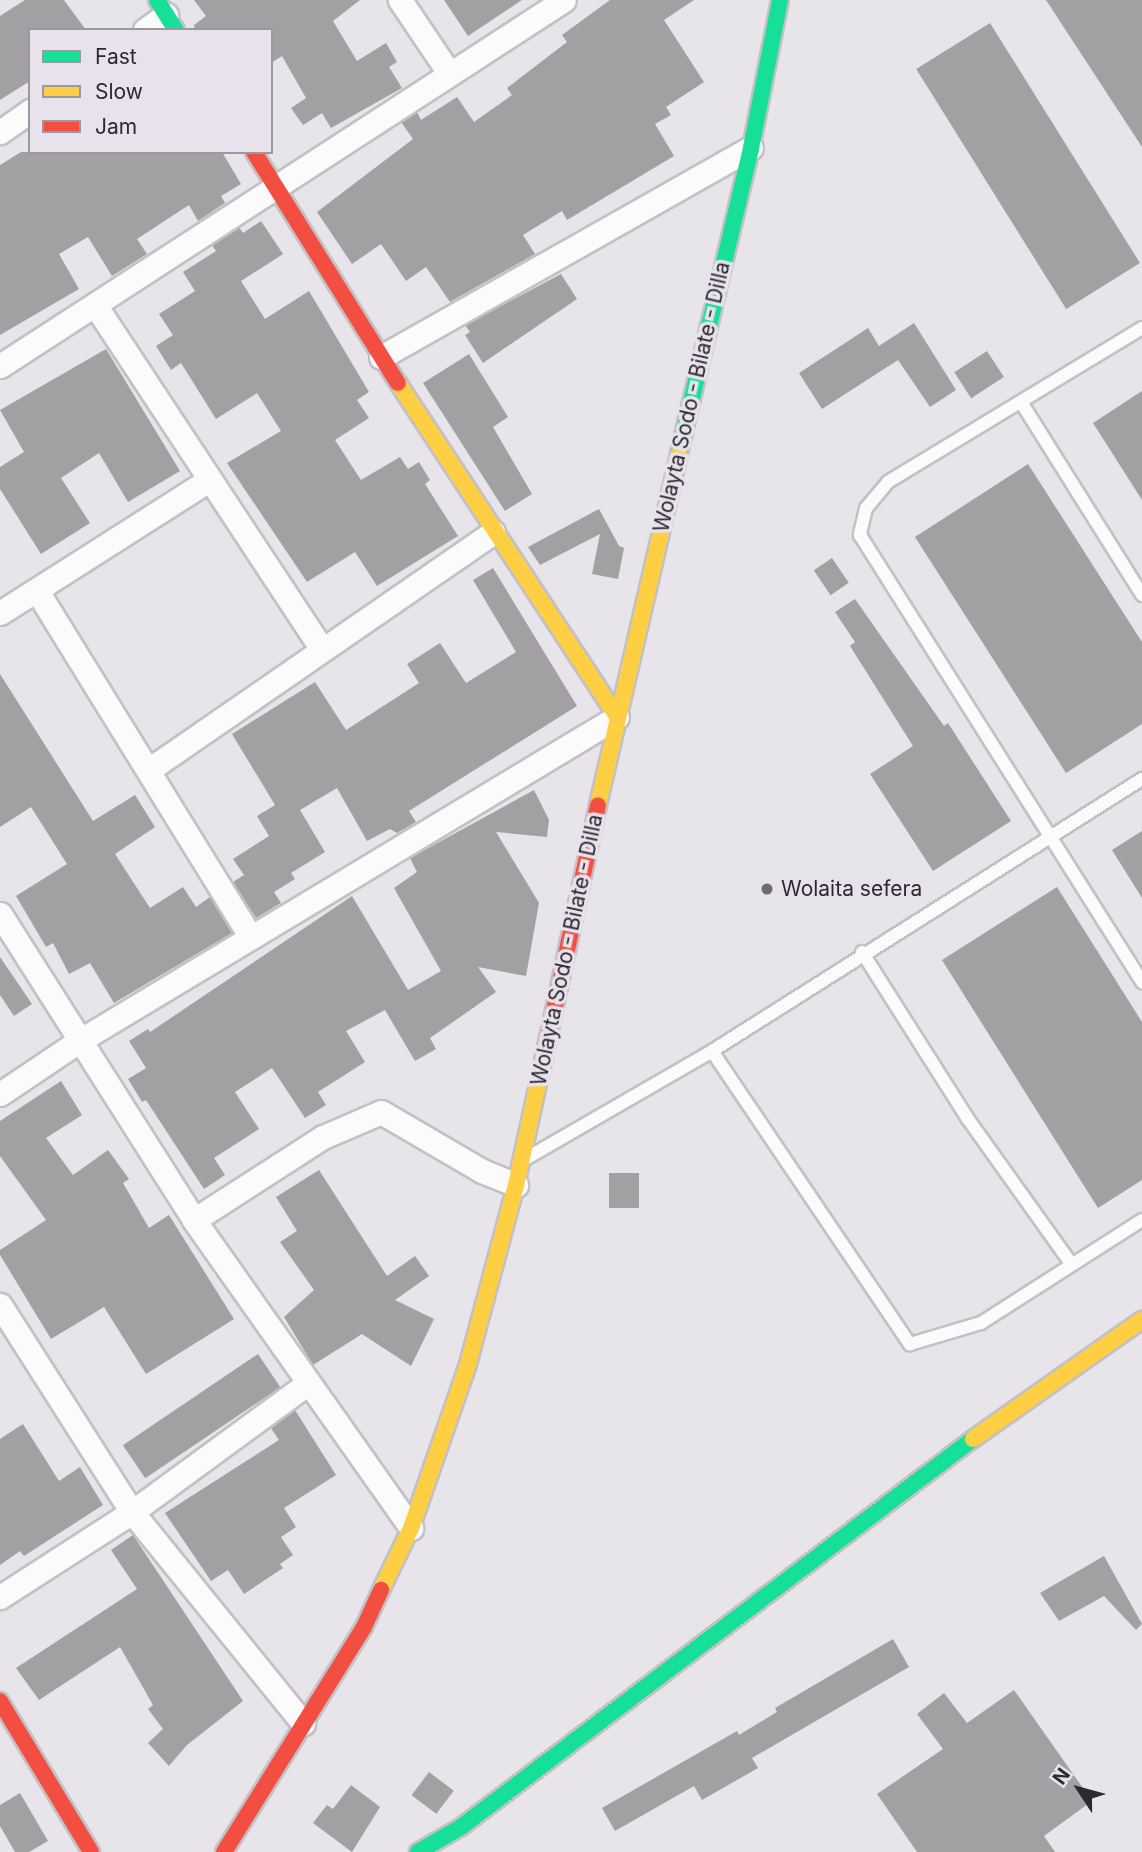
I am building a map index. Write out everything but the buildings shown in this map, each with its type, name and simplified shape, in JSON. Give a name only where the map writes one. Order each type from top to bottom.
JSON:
[{"type":"main road","name":"Wolayta Sodo - Bilate - Dilla","points":[[224,1852],[364,1627],[411,1528],[468,1364],[516,1185],[617,717],[751,148],[780,0]]},
{"type":"main road","points":[[255,154],[381,357],[617,717]]},
{"type":"main road","points":[[418,1852],[460,1827],[1051,1380],[1142,1320]]},
{"type":"main road","points":[[0,1701],[91,1852]]},
{"type":"street","points":[[400,0],[449,73]]},
{"type":"street","points":[[0,366],[564,0]]},
{"type":"street","points":[[148,28],[167,15]]},
{"type":"street","points":[[0,132],[28,112]]},
{"type":"street","points":[[381,357],[751,148]]},
{"type":"street","points":[[95,305],[322,649]]},
{"type":"street","points":[[0,614],[209,481]]},
{"type":"street","points":[[150,769],[494,532]]},
{"type":"street","points":[[37,591],[150,769],[251,937]]},
{"type":"street","points":[[0,1094],[79,1041],[617,717]]},
{"type":"street","points":[[0,914],[194,1220],[411,1528]]},
{"type":"street","points":[[194,1220],[323,1137],[381,1112],[482,1171],[516,1185]]},
{"type":"street","points":[[0,1306],[132,1513],[303,1723]]},
{"type":"street","points":[[0,1597],[132,1513],[307,1384]]},
{"type":"lane","points":[[1142,328],[888,482],[866,508],[860,535],[1142,982]]},
{"type":"lane","points":[[1021,402],[1142,595]]},
{"type":"lane","points":[[521,1161],[712,1051],[862,952],[1142,779]]},
{"type":"lane","points":[[862,952],[968,1119],[1070,1262]]},
{"type":"lane","points":[[712,1051],[910,1344],[981,1323],[1070,1262],[1142,1220]]},
{"type":"traffic: fast","points":[[157,0],[175,28]]},
{"type":"traffic: fast","points":[[679,453],[751,148],[780,0]]},
{"type":"traffic: fast","points":[[418,1852],[461,1827],[973,1439]]},
{"type":"traffic: slow","points":[[398,383],[617,717]]},
{"type":"traffic: slow","points":[[598,805],[679,453]]},
{"type":"traffic: slow","points":[[381,1590],[411,1528],[468,1364],[516,1185],[547,1043]]},
{"type":"traffic: slow","points":[[973,1439],[1142,1320]]},
{"type":"traffic: jam","points":[[255,154],[398,383]]},
{"type":"traffic: jam","points":[[547,1043],[598,805]]},
{"type":"traffic: jam","points":[[224,1852],[364,1627],[381,1590]]},
{"type":"traffic: jam","points":[[0,1701],[91,1852]]},
{"type":"place","name":"Wolaita sefera","points":[[767,889]]}]
